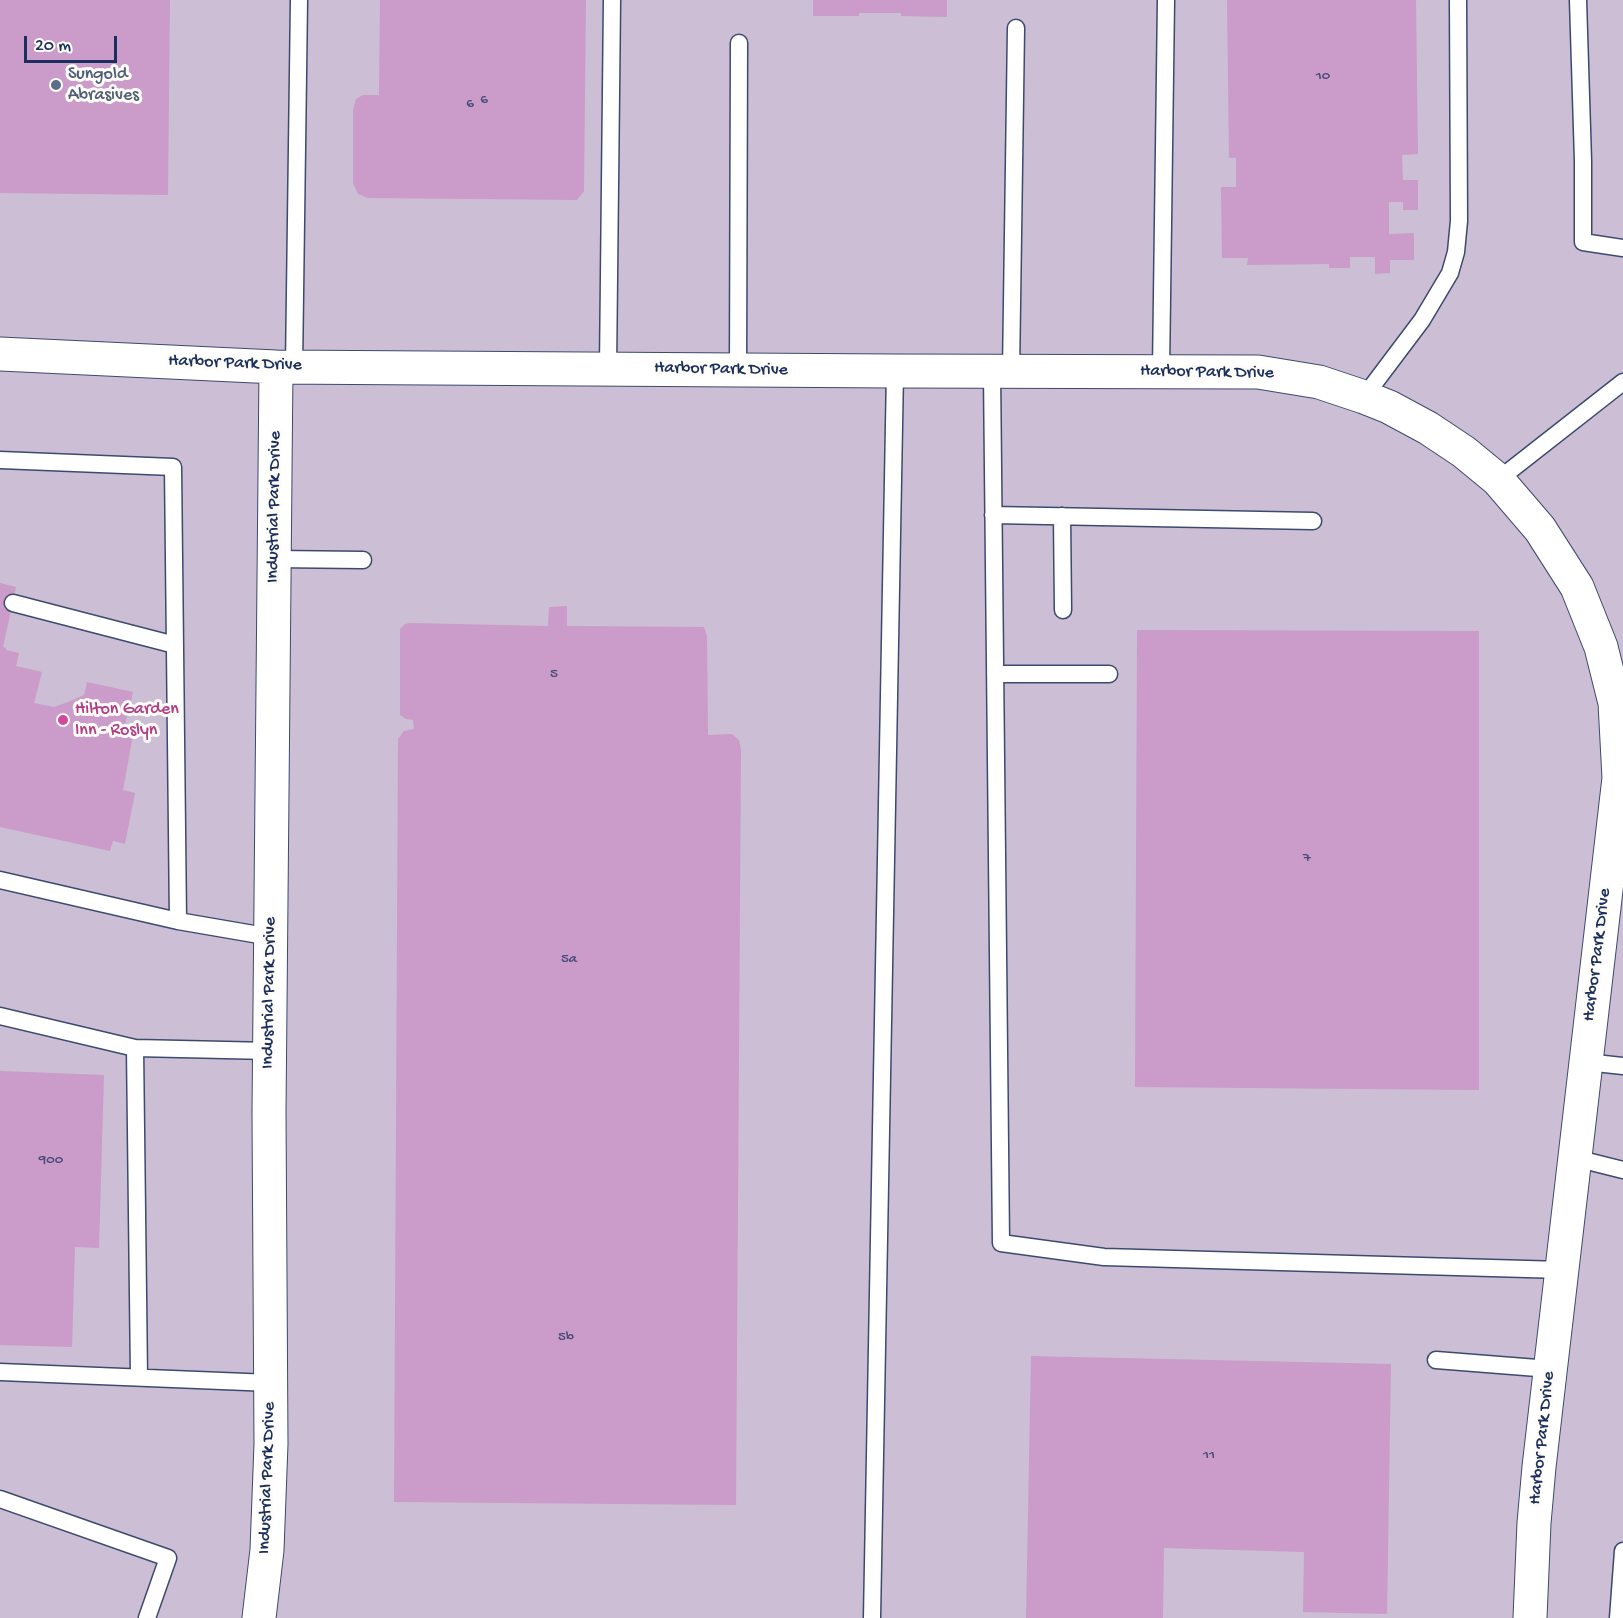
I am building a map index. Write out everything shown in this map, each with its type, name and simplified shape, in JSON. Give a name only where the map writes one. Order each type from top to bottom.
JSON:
[{"type":"street","name":"Harbor Park Drive","points":[[0,354],[285,367],[1258,372],[1319,382],[1389,407],[1428,428],[1464,452],[1498,480],[1540,529],[1577,587],[1601,647],[1615,703],[1619,778],[1534,1512],[1530,1618]]},
{"type":"street","name":"Industrial Park Drive","points":[[259,1618],[267,1539],[271,1444],[270,1050],[275,559],[285,367]]},
{"type":"lane","points":[[285,367],[299,0]]},
{"type":"lane","points":[[608,369],[612,0]]},
{"type":"lane","points":[[1161,371],[1166,0]]},
{"type":"lane","points":[[1364,397],[1422,320],[1450,273],[1456,252],[1459,221],[1458,0]]},
{"type":"lane","points":[[1578,0],[1583,242],[1623,248]]},
{"type":"lane","points":[[1016,28],[1002,372],[993,515],[1001,1243],[1104,1257],[1562,1270]]},
{"type":"lane","points":[[738,370],[739,44]]},
{"type":"lane","points":[[872,1618],[895,371]]},
{"type":"lane","points":[[1498,480],[1623,382]]},
{"type":"lane","points":[[0,460],[173,467],[178,921]]},
{"type":"lane","points":[[993,515],[1313,521]]},
{"type":"lane","points":[[1062,516],[1063,610]]},
{"type":"lane","points":[[275,559],[363,560]]},
{"type":"lane","points":[[13,603],[175,645]]},
{"type":"lane","points":[[994,674],[1109,674]]},
{"type":"lane","points":[[0,880],[178,921],[271,937]]},
{"type":"lane","points":[[0,1016],[135,1048],[270,1050]]},
{"type":"lane","points":[[135,1048],[139,1377]]},
{"type":"lane","points":[[1586,1062],[1623,1066]]},
{"type":"lane","points":[[1575,1158],[1623,1170]]},
{"type":"lane","points":[[1436,1360],[1550,1369]]},
{"type":"lane","points":[[0,1372],[271,1383]]},
{"type":"lane","points":[[0,1499],[168,1558],[147,1618]]},
{"type":"lane","points":[[1618,1618],[1623,1551]]},
{"type":"shaded area","points":[[0,0],[1623,0],[1623,1618],[0,1618]]},
{"type":"building","points":[[0,0],[170,0],[168,195],[0,193]]},
{"type":"building","points":[[380,0],[586,0],[584,191],[577,200],[368,198],[358,194],[353,183],[353,110],[356,99],[363,95],[379,95]]},
{"type":"building","points":[[813,0],[947,0],[947,17],[901,16],[901,13],[813,16]]},
{"type":"building","points":[[1227,0],[1416,0],[1418,154],[1402,155],[1403,180],[1418,180],[1418,210],[1403,210],[1403,202],[1389,202],[1389,234],[1414,233],[1414,260],[1390,260],[1390,273],[1375,274],[1375,257],[1350,257],[1350,268],[1329,268],[1329,264],[1247,265],[1248,258],[1222,258],[1221,187],[1236,187],[1236,158],[1229,158]]},
{"type":"building","name":"Hilton Garden Inn - Roslyn","points":[[0,583],[16,587],[3,647],[19,653],[16,666],[42,672],[34,703],[54,707],[68,702],[84,695],[87,682],[133,692],[123,733],[133,735],[123,790],[135,793],[125,844],[113,841],[110,851],[0,827]]},
{"type":"building","points":[[567,606],[567,626],[704,627],[707,636],[708,735],[732,734],[739,740],[741,750],[736,1505],[394,1502],[398,739],[404,731],[414,729],[413,720],[400,715],[400,629],[410,623],[548,626],[549,607]]},
{"type":"building","points":[[1137,630],[1479,631],[1479,1090],[1135,1087]]},
{"type":"building","points":[[0,1071],[104,1075],[99,1248],[75,1247],[72,1347],[0,1345]]},
{"type":"building","points":[[1031,1356],[1391,1364],[1387,1614],[1303,1612],[1304,1552],[1164,1548],[1163,1618],[1026,1618]]},
{"type":"place","name":"Sungold Abrasives","points":[[56,85]]},
{"type":"place","name":"Hilton Garden Inn - Roslyn","points":[[63,720]]}]
